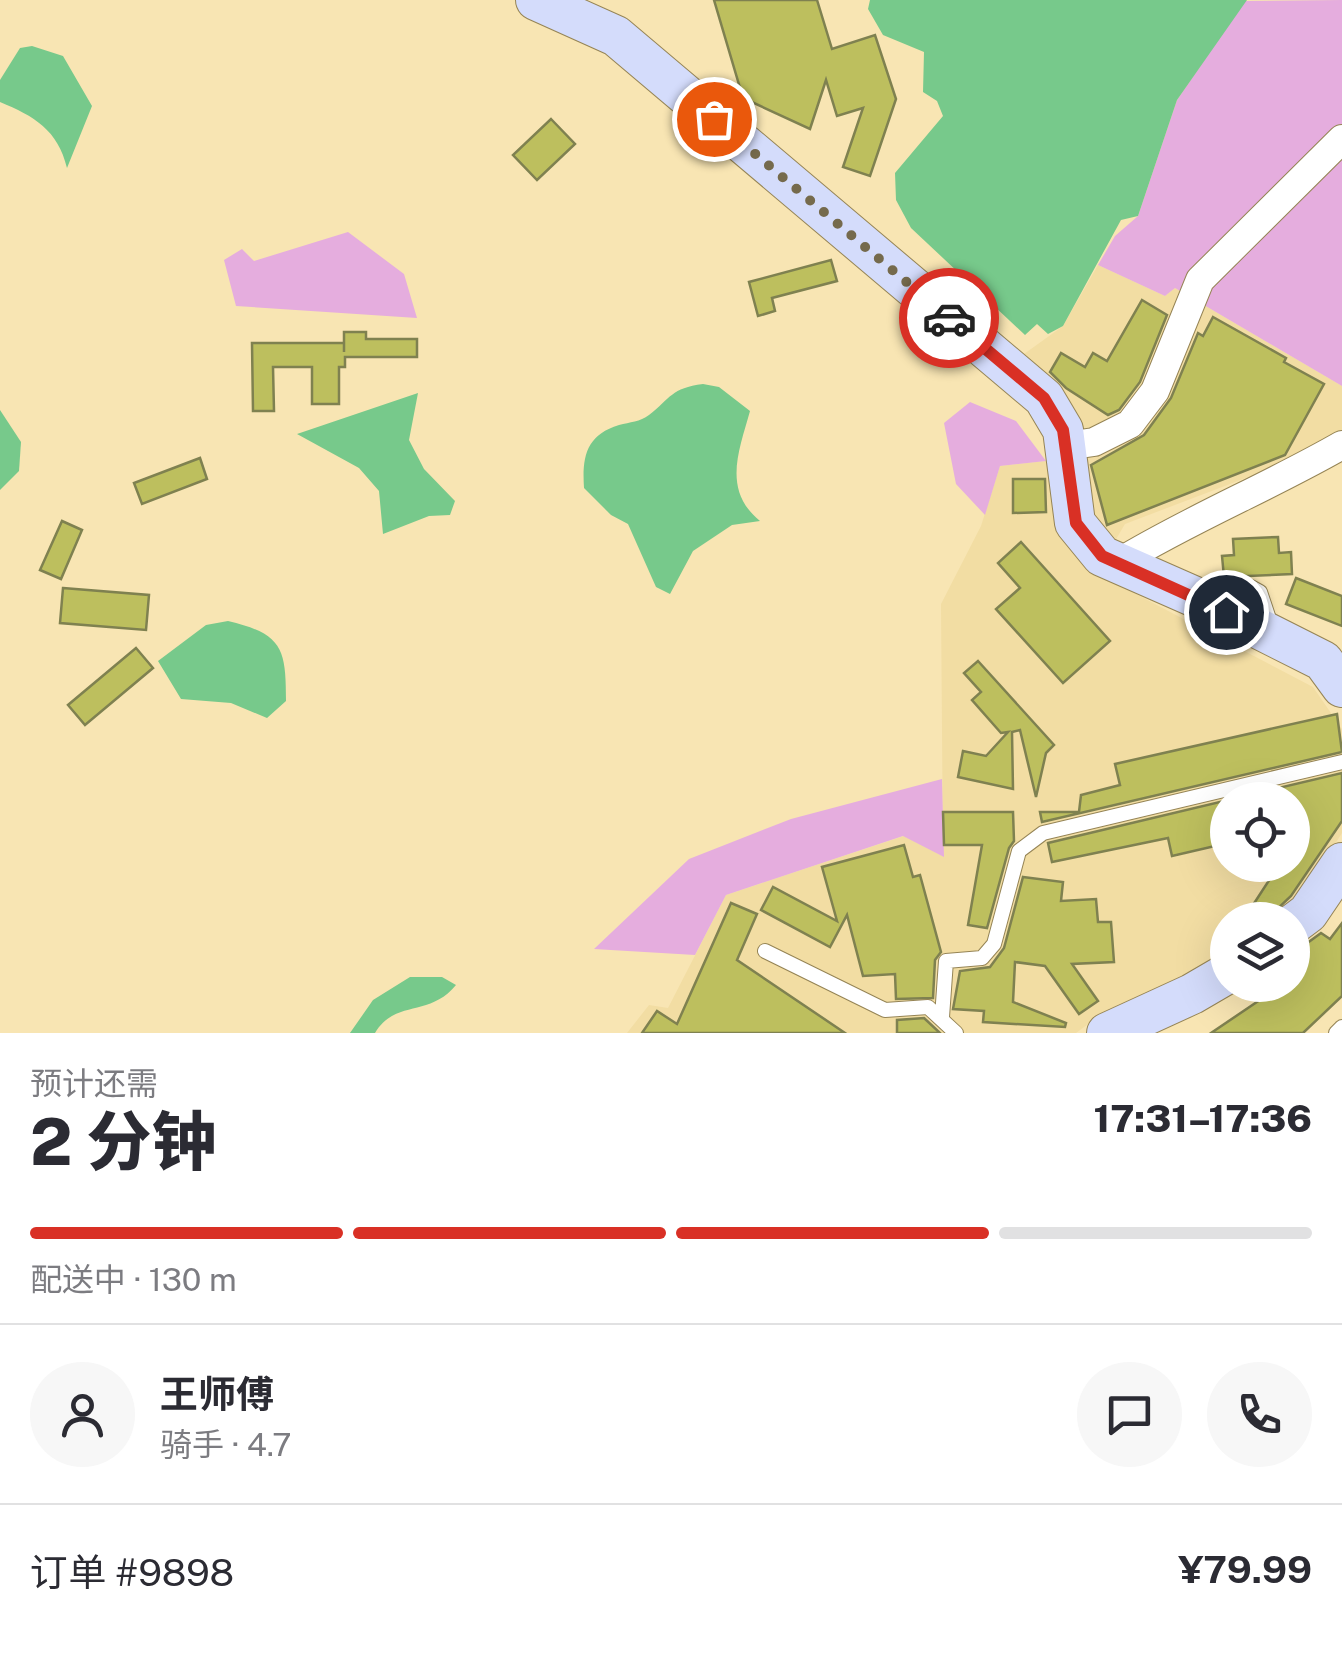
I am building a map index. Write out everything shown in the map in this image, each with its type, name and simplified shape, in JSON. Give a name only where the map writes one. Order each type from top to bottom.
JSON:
[{"type":"main road","points":[[536,0],[616,36],[1044,398],[1063,430],[1076,523],[1102,556],[1202,600],[1323,661],[1342,688]]},
{"type":"main road","points":[[1310,910],[1342,863]]},
{"type":"main road","points":[[1107,1033],[1210,984]]},
{"type":"street","points":[[1066,446],[1094,442],[1130,424],[1155,392],[1200,280],[1342,139]]},
{"type":"street","points":[[1118,563],[1161,536],[1270,486],[1342,445]]},
{"type":"lane","points":[[942,1016],[946,961],[982,958],[994,944],[1019,851],[1044,834],[1342,762]]},
{"type":"lane","points":[[765,950],[886,1010],[928,1008],[942,1016],[956,1033]]},
{"type":"lane","points":[[1336,1033],[1342,1027]]},
{"type":"shaded area","points":[[870,0],[1247,0],[1177,100],[1138,216],[1121,220],[1063,326],[1048,334],[1037,324],[1025,335],[911,228],[896,200],[895,173],[943,116],[937,101],[923,92],[924,52],[883,35],[868,9]]},
{"type":"shaded area","points":[[1342,0],[1342,386],[1175,288],[1165,296],[1098,265],[1115,236],[1138,216],[1177,100],[1245,1]]},
{"type":"shaded area","points":[[32,46],[63,56],[92,106],[67,168],[58,144],[43,126],[0,102],[0,80],[20,48]]},
{"type":"shaded area","points":[[348,232],[404,274],[417,318],[236,306],[224,260],[242,249],[254,261]]},
{"type":"shaded area","points":[[1098,265],[1165,296],[1175,288],[1342,386],[1342,430],[1293,460],[1125,524],[1112,546],[1089,520],[1080,420],[1024,354],[1063,326]]},
{"type":"shaded area","points":[[703,384],[719,387],[750,411],[738,455],[737,483],[748,509],[760,521],[732,525],[693,551],[670,594],[656,587],[628,524],[611,515],[584,488],[585,457],[593,441],[608,429],[646,417],[678,391]]},
{"type":"shaded area","points":[[418,393],[409,440],[424,469],[455,501],[450,515],[429,516],[383,534],[379,491],[359,468],[297,434]]},
{"type":"shaded area","points":[[970,402],[1016,421],[1046,461],[1000,466],[985,515],[956,484],[944,423]]},
{"type":"shaded area","points":[[0,410],[21,442],[19,471],[0,490]]},
{"type":"shaded area","points":[[1046,461],[1071,539],[1096,573],[1313,687],[1342,729],[1342,833],[1298,902],[1210,902],[1210,965],[1106,1011],[1076,1033],[627,1033],[649,1005],[668,1008],[726,895],[904,836],[943,856],[941,604],[981,526],[1000,466]]},
{"type":"shaded area","points":[[228,621],[260,632],[278,646],[285,668],[286,701],[267,718],[231,703],[181,699],[158,661],[206,625]]},
{"type":"shaded area","points":[[942,779],[944,857],[903,836],[726,895],[695,955],[594,949],[689,859],[791,819]]},
{"type":"shaded area","points":[[410,977],[442,977],[456,985],[435,1002],[392,1016],[375,1033],[350,1033],[373,1000]]},
{"type":"building","points":[[714,0],[817,0],[832,49],[875,35],[896,99],[870,176],[843,167],[863,108],[837,116],[826,80],[810,129],[743,98]]},
{"type":"building","points":[[551,119],[575,144],[537,180],[513,155]]},
{"type":"building","points":[[831,260],[837,281],[772,298],[775,311],[758,316],[749,282]]},
{"type":"building","points":[[1142,300],[1167,315],[1140,382],[1119,410],[1108,415],[1066,388],[1050,372],[1061,353],[1085,367],[1093,353],[1107,361]]},
{"type":"building","points":[[1213,317],[1324,384],[1285,455],[1107,525],[1091,465],[1144,435],[1171,398],[1198,333],[1203,336]]},
{"type":"building","points":[[344,332],[366,332],[366,339],[417,339],[417,357],[345,357],[345,367],[339,367],[339,404],[312,404],[312,367],[273,367],[274,411],[253,411],[252,343],[344,343]]},
{"type":"building","points":[[200,458],[207,479],[142,504],[134,483]]},
{"type":"building","points":[[1013,479],[1045,479],[1046,512],[1013,513]]},
{"type":"building","points":[[62,521],[82,530],[61,579],[40,570]]},
{"type":"building","points":[[1278,537],[1279,553],[1291,552],[1292,574],[1224,577],[1222,556],[1234,555],[1233,539]]},
{"type":"building","points":[[1021,542],[1110,641],[1063,683],[996,609],[1020,588],[998,563]]},
{"type":"building","points":[[1296,578],[1342,596],[1342,626],[1286,604]]},
{"type":"building","points":[[63,588],[149,595],[146,630],[60,623]]},
{"type":"building","points":[[136,648],[153,668],[85,725],[68,705]]},
{"type":"building","points":[[978,661],[1054,745],[1046,753],[1036,797],[1020,730],[1012,732],[1013,789],[958,777],[963,751],[986,756],[1008,732],[1001,733],[972,700],[981,692],[964,673]]},
{"type":"building","points":[[1337,714],[1342,752],[1042,822],[1040,812],[1079,812],[1081,795],[1120,785],[1115,764]]},
{"type":"building","points":[[1342,773],[1342,821],[1310,868],[1310,782],[1304,782]]},
{"type":"building","points":[[1210,804],[1210,847],[1172,856],[1168,838],[1052,862],[1048,843]]},
{"type":"building","points":[[943,812],[1013,812],[1014,841],[987,928],[968,925],[982,845],[944,845]]},
{"type":"building","points":[[904,845],[913,877],[920,875],[941,952],[935,960],[933,998],[896,999],[895,974],[863,976],[847,915],[830,947],[761,910],[773,887],[837,921],[822,867]]},
{"type":"building","points":[[1023,877],[1063,882],[1061,901],[1096,899],[1098,922],[1111,922],[1114,962],[1072,964],[1098,1001],[1079,1014],[1045,966],[1015,962],[1013,1002],[1066,1023],[1065,1027],[983,1022],[984,1011],[953,1009],[960,971],[990,967],[1004,948]]},
{"type":"building","points":[[1268,882],[1301,882],[1285,902],[1255,902]]},
{"type":"building","points":[[731,903],[757,914],[737,960],[845,1033],[642,1033],[657,1011],[677,1024]]},
{"type":"building","points":[[1342,923],[1342,996],[1303,1033],[1211,1033],[1257,1002],[1310,1002],[1310,941],[1321,933],[1330,939]]},
{"type":"building","points":[[924,1018],[940,1033],[897,1033],[897,1020]]},
{"type":"way so far","points":[[714,119],[949,318]]},
{"type":"route","points":[[949,318],[1044,398],[1063,430],[1076,523],[1102,556],[1226,612]]}]
